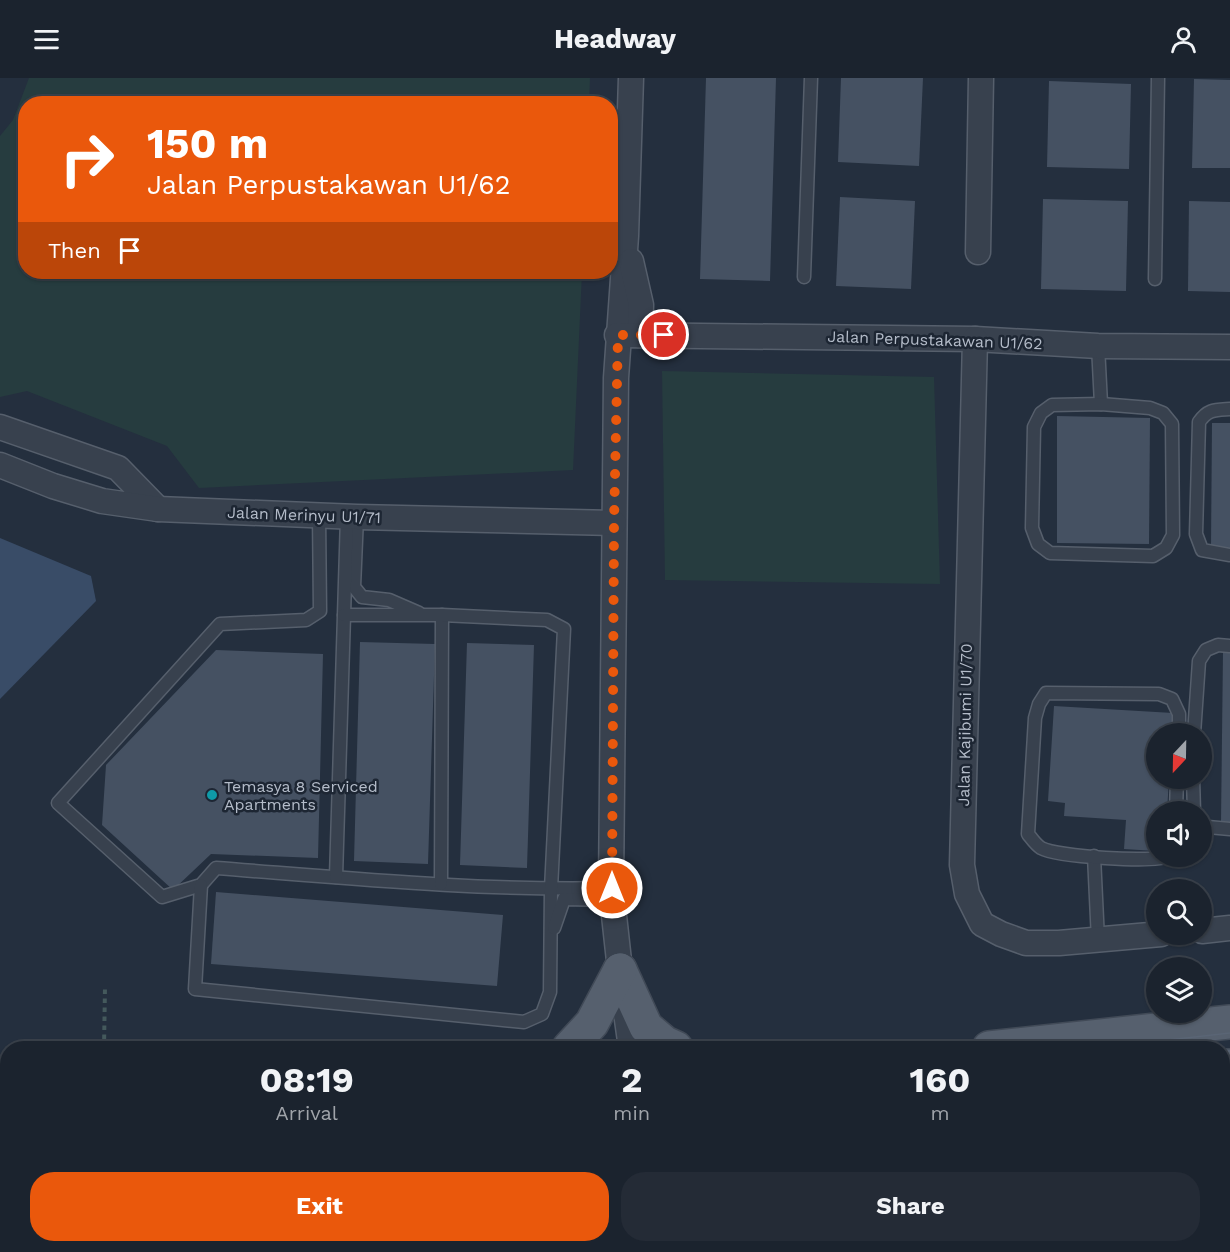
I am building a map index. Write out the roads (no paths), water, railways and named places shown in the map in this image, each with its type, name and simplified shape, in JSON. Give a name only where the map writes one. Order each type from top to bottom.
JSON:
[{"type":"main road","points":[[575,1041],[592,1023],[620,970]]},
{"type":"main road","points":[[620,970],[646,1027],[663,1041]]},
{"type":"main road","points":[[1054,1041],[1230,1022]]},
{"type":"street","points":[[631,78],[626,236],[641,305],[629,335],[614,523],[612,894],[631,1041]]},
{"type":"street","points":[[978,252],[981,78]]},
{"type":"street","name":"Jalan Perpustakawan U1/62","points":[[629,335],[975,339],[1098,346],[1230,347]]},
{"type":"street","name":"Jalan Kajibumi U1/70","points":[[975,339],[962,853],[967,894],[981,924],[1000,934],[1026,943],[1059,943],[1146,935]]},
{"type":"street","points":[[0,427],[118,468],[158,509]]},
{"type":"street","name":"Jalan Merinyu U1/71","points":[[0,465],[53,486],[102,501],[158,509],[352,517],[614,523]]},
{"type":"street","points":[[1212,930],[1230,928]]},
{"type":"lane","points":[[804,277],[811,78]]},
{"type":"lane","points":[[1155,279],[1158,78]]},
{"type":"lane","points":[[1098,346],[1101,404]]},
{"type":"lane","points":[[1101,404],[1149,408],[1163,413],[1172,424],[1173,535],[1166,548],[1153,556],[1050,553],[1038,544],[1032,528],[1034,427],[1041,413],[1052,405],[1101,404]]},
{"type":"lane","points":[[1230,409],[1205,414],[1199,422],[1196,534],[1202,550],[1230,555]]},
{"type":"lane","points":[[319,515],[320,611],[306,620],[220,624],[58,803],[162,897],[201,885],[216,868],[612,894]]},
{"type":"lane","points":[[336,877],[344,615],[352,517]]},
{"type":"lane","points":[[352,517],[354,587],[362,597],[389,600],[424,615]]},
{"type":"lane","points":[[201,885],[195,989],[524,1022],[542,1014],[550,992],[551,889],[564,629],[547,620],[442,615],[344,615]]},
{"type":"lane","points":[[441,884],[442,615]]},
{"type":"lane","points":[[1195,723],[1199,661],[1206,650],[1218,645],[1230,646]]},
{"type":"lane","points":[[1146,859],[1047,850],[1040,848],[1028,834],[1035,718],[1039,704],[1046,693],[1158,694],[1172,699],[1179,714],[1179,723]]},
{"type":"lane","points":[[1212,827],[1230,829]]},
{"type":"lane","points":[[1094,856],[1098,940]]},
{"type":"lane","points":[[551,938],[564,899],[612,894]]},
{"type":"water","points":[[0,538],[91,576],[96,601],[0,699]]},
{"type":"tram line","points":[[1159,1041],[1230,1033]]},
{"type":"place","name":"Temasya 8 Serviced Apartments","points":[[212,795]]}]
